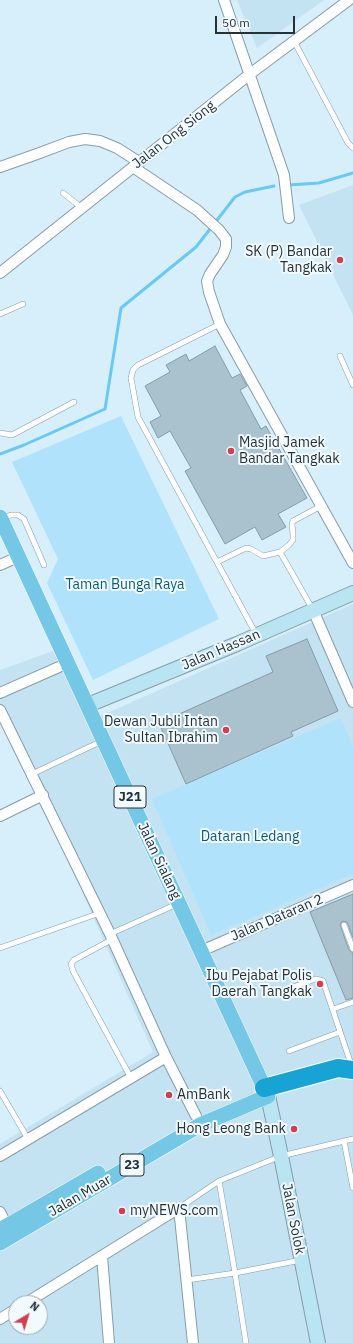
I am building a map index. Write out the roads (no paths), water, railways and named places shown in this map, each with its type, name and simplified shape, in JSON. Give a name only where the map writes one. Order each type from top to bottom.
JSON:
[{"type":"highway","name":"23","points":[[266,1092],[342,1076],[353,1070]]},
{"type":"main road","name":"Jalan Sialang","points":[[1,518],[266,1092]]},
{"type":"main road","name":"Jalan Muar","points":[[4,1228],[196,1116],[266,1092]]},
{"type":"main road","name":"Jalan Muar","points":[[0,1243],[200,1125],[266,1092]]},
{"type":"street","points":[[224,0],[284,175],[289,218]]},
{"type":"street","name":"Jalan Ong Siong","points":[[0,272],[250,74],[349,0]]},
{"type":"street","points":[[0,167],[69,142],[85,139],[100,141],[118,148],[136,165],[197,210],[220,230],[226,239],[226,247],[207,281],[209,292],[220,324],[353,563]]},
{"type":"street","points":[[0,565],[18,556]]},
{"type":"street","name":"Jalan Hassan","points":[[88,705],[257,635],[353,593]]},
{"type":"street","points":[[313,610],[353,702]]},
{"type":"street","points":[[0,693],[68,663]]},
{"type":"street","points":[[2,714],[5,731],[32,774],[43,795],[112,937],[166,1056],[196,1116]]},
{"type":"street","points":[[0,816],[43,795]]},
{"type":"street","name":"Jalan Dataran 2","points":[[201,950],[353,885]]},
{"type":"street","points":[[0,1156],[166,1056]]},
{"type":"street","name":"Jalan Solok","points":[[266,1092],[281,1156],[318,1343]]},
{"type":"street","points":[[39,1295],[179,1208],[188,1280],[193,1343]]},
{"type":"street","points":[[0,1212],[4,1228]]},
{"type":"street","points":[[102,1256],[109,1343]]},
{"type":"lane","points":[[294,41],[348,143],[353,148]]},
{"type":"lane","points":[[63,193],[82,208]]},
{"type":"lane","points":[[0,314],[23,304]]},
{"type":"lane","points":[[220,324],[138,365],[131,374],[138,417],[257,635]]},
{"type":"lane","points":[[340,356],[353,385]]},
{"type":"lane","points":[[0,433],[12,435],[74,402]]},
{"type":"lane","points":[[218,562],[246,548],[263,556],[280,552],[292,540],[293,521],[321,506]]},
{"type":"lane","points":[[1,518],[18,514],[24,519],[44,565]]},
{"type":"lane","points":[[280,552],[313,610]]},
{"type":"lane","points":[[32,774],[104,740]]},
{"type":"lane","points":[[131,1078],[73,971],[71,964],[74,960],[112,937],[179,903]]},
{"type":"lane","points":[[0,948],[100,912]]},
{"type":"lane","points":[[344,925],[353,949]]},
{"type":"lane","points":[[275,993],[320,979],[324,983],[353,1070]]},
{"type":"lane","points":[[333,1009],[353,1002]]},
{"type":"lane","points":[[289,1051],[340,1032]]},
{"type":"lane","points":[[0,1091],[28,1139]]},
{"type":"lane","points":[[179,1208],[219,1181],[281,1156],[353,1139]]},
{"type":"lane","points":[[344,1141],[353,1188]]},
{"type":"lane","points":[[219,1181],[246,1343]]},
{"type":"lane","points":[[188,1280],[235,1273],[301,1260]]},
{"type":"waterway","points":[[289,185],[319,183],[353,173]]},
{"type":"waterway","points":[[0,454],[105,409],[121,308],[196,247],[235,197],[245,192],[274,186]]},
{"type":"place","name":"SK (P) Bandar Tangkak","points":[[340,260]]},
{"type":"place","name":"Masjid Jamek Bandar Tangkak","points":[[231,451]]},
{"type":"place","name":"Dewan Jubli Intan Sultan Ibrahim","points":[[226,730]]},
{"type":"place","name":"Ibu Pejabat Polis Daerah Tangkak","points":[[320,984]]},
{"type":"place","name":"AmBank","points":[[169,1095]]},
{"type":"place","name":"Hong Leong Bank","points":[[294,1129]]},
{"type":"place","name":"myNEWS.com","points":[[122,1211]]},
{"type":"park label","name":"Taman Bunga Raya","points":[[125,585]]},
{"type":"park label","name":"Dataran Ledang","points":[[250,837]]}]
